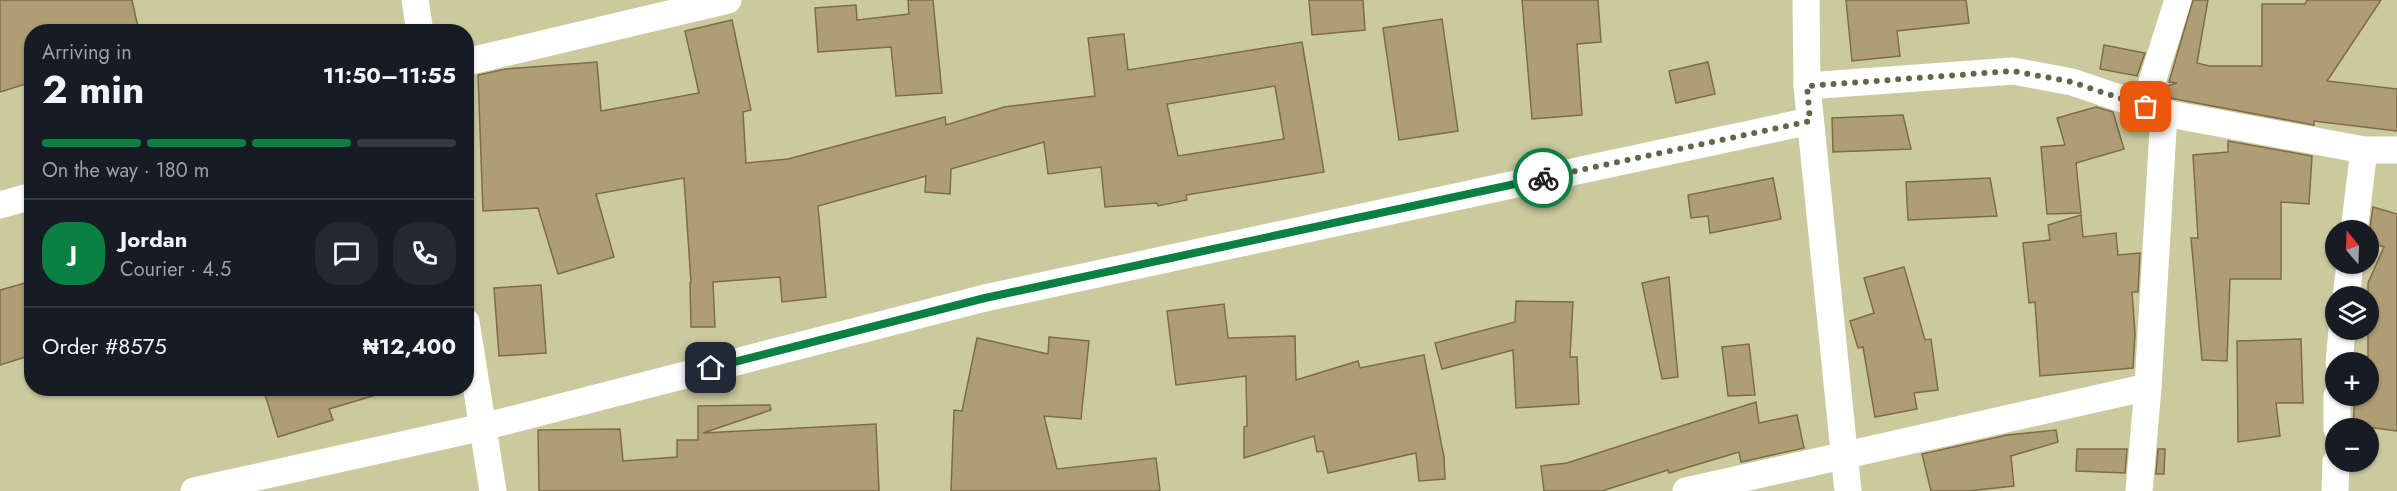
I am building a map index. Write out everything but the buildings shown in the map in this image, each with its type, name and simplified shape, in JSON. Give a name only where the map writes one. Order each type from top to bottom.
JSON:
[{"type":"street","points":[[415,0],[419,24]]},
{"type":"street","points":[[474,60],[728,0]]},
{"type":"street","points":[[1806,0],[1807,86],[1848,491]]},
{"type":"street","points":[[2164,113],[2146,101],[2178,0]]},
{"type":"street","points":[[1807,86],[2013,71],[2072,82],[2164,113],[2364,150],[2397,150]]},
{"type":"street","points":[[2139,491],[2148,387],[2164,113]]},
{"type":"street","points":[[194,491],[483,427],[985,298],[1810,121]]},
{"type":"street","points":[[2355,220],[2364,150]]},
{"type":"street","points":[[0,206],[24,198]]},
{"type":"street","points":[[474,371],[493,491]]},
{"type":"street","points":[[1686,491],[2148,387]]},
{"type":"street","points":[[2335,491],[2336,472]]},
{"type":"way so far","points":[[1543,178],[1810,121],[1807,86],[2013,71],[2072,82],[2146,107]]},
{"type":"route","points":[[711,368],[985,298],[1543,178]]}]
